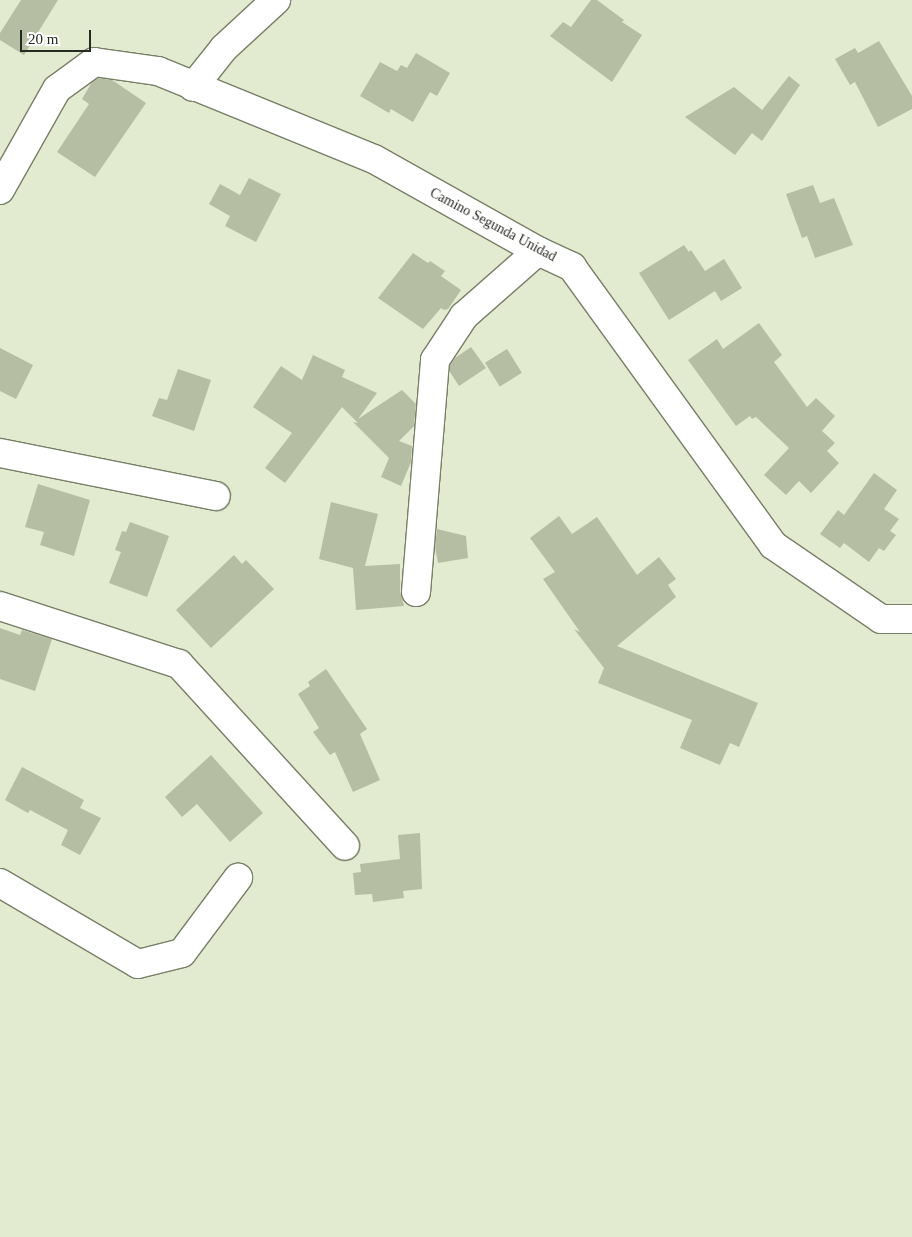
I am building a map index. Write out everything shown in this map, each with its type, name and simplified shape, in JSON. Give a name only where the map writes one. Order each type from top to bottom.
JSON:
[{"type":"street","points":[[193,87],[224,48],[276,0]]},
{"type":"street","name":"Camino Segunda Unidad","points":[[0,190],[57,89],[94,62],[158,71],[374,160],[538,251],[572,267],[773,545],[881,619],[912,619]]},
{"type":"street","points":[[416,592],[435,360],[464,316],[538,251]]},
{"type":"street","points":[[0,454],[216,496]]},
{"type":"street","points":[[0,606],[179,664],[345,846]]},
{"type":"street","points":[[0,883],[138,964],[182,954],[238,878]]},
{"type":"building","points":[[21,0],[58,0],[24,55],[0,40],[0,33]]},
{"type":"building","points":[[591,0],[597,0],[624,20],[622,22],[642,35],[612,82],[550,36],[563,22],[571,27]]},
{"type":"building","points":[[879,41],[912,96],[912,109],[878,127],[855,82],[850,85],[835,59],[855,48],[858,53]]},
{"type":"building","points":[[416,53],[450,73],[437,96],[430,92],[413,122],[391,109],[389,113],[360,96],[380,62],[397,71],[401,65],[407,68]]},
{"type":"building","points":[[789,76],[800,85],[762,141],[752,133],[735,155],[685,117],[734,87],[762,110]]},
{"type":"building","points":[[98,78],[112,80],[146,103],[95,177],[57,152],[89,104],[82,99],[92,82]]},
{"type":"building","points":[[249,178],[281,194],[256,242],[225,226],[230,216],[209,204],[220,184],[240,195]]},
{"type":"building","points":[[813,185],[820,203],[834,198],[853,245],[815,258],[807,236],[802,238],[786,194]]},
{"type":"building","points":[[684,245],[689,252],[691,250],[705,271],[724,259],[742,288],[721,301],[715,291],[669,320],[639,273]]},
{"type":"building","points":[[413,253],[445,271],[441,276],[461,290],[448,309],[444,310],[441,308],[423,329],[378,298]]},
{"type":"building","points":[[759,323],[782,355],[774,362],[807,407],[816,398],[835,416],[822,431],[835,443],[827,451],[839,463],[811,493],[799,481],[786,495],[764,475],[789,448],[756,417],[752,419],[750,416],[736,426],[688,360],[717,339],[723,349]]},
{"type":"building","points":[[471,347],[486,368],[459,386],[450,372],[450,365],[455,358]]},
{"type":"building","points":[[0,348],[33,365],[16,399],[0,391]]},
{"type":"building","points":[[507,349],[522,373],[500,387],[485,363]]},
{"type":"building","points":[[313,355],[345,370],[342,377],[377,393],[358,419],[402,390],[416,404],[414,426],[399,441],[412,446],[411,462],[401,486],[381,477],[389,458],[353,422],[358,423],[342,407],[285,483],[265,468],[292,433],[253,407],[281,366],[302,380]]},
{"type":"building","points":[[178,369],[211,380],[194,431],[152,416],[159,398],[167,400]]},
{"type":"building","points":[[874,473],[897,490],[884,509],[899,519],[890,531],[896,535],[884,551],[879,548],[869,562],[844,543],[840,548],[820,534],[838,510],[844,515]]},
{"type":"building","points":[[38,484],[90,500],[74,556],[40,545],[44,532],[25,527]]},
{"type":"building","points":[[331,502],[378,514],[365,566],[400,564],[400,591],[404,606],[356,610],[353,568],[319,559]]},
{"type":"building","points":[[559,516],[572,534],[597,517],[637,575],[659,557],[676,579],[668,585],[676,597],[617,646],[758,703],[739,747],[730,743],[720,765],[680,748],[692,720],[598,683],[604,668],[574,629],[580,632],[543,579],[555,572],[530,538]]},
{"type":"building","points":[[130,522],[169,536],[147,597],[109,583],[121,552],[115,550],[122,531],[126,532]]},
{"type":"building","points":[[437,529],[466,536],[468,558],[438,563],[435,547]]},
{"type":"building","points":[[234,555],[242,564],[246,560],[274,589],[211,648],[176,610]]},
{"type":"building","points":[[0,628],[20,635],[22,630],[52,639],[35,691],[0,679]]},
{"type":"building","points":[[326,669],[367,729],[360,734],[380,780],[353,792],[335,752],[330,755],[313,732],[319,728],[298,694],[310,686],[308,682]]},
{"type":"building","points":[[211,755],[263,813],[230,842],[197,804],[182,817],[165,797]]},
{"type":"building","points":[[22,767],[84,800],[80,808],[101,818],[80,855],[61,845],[68,830],[30,810],[28,813],[5,800]]},
{"type":"building","points":[[420,833],[422,889],[403,891],[404,898],[373,902],[372,894],[355,895],[353,873],[361,872],[360,864],[400,859],[398,835]]}]
